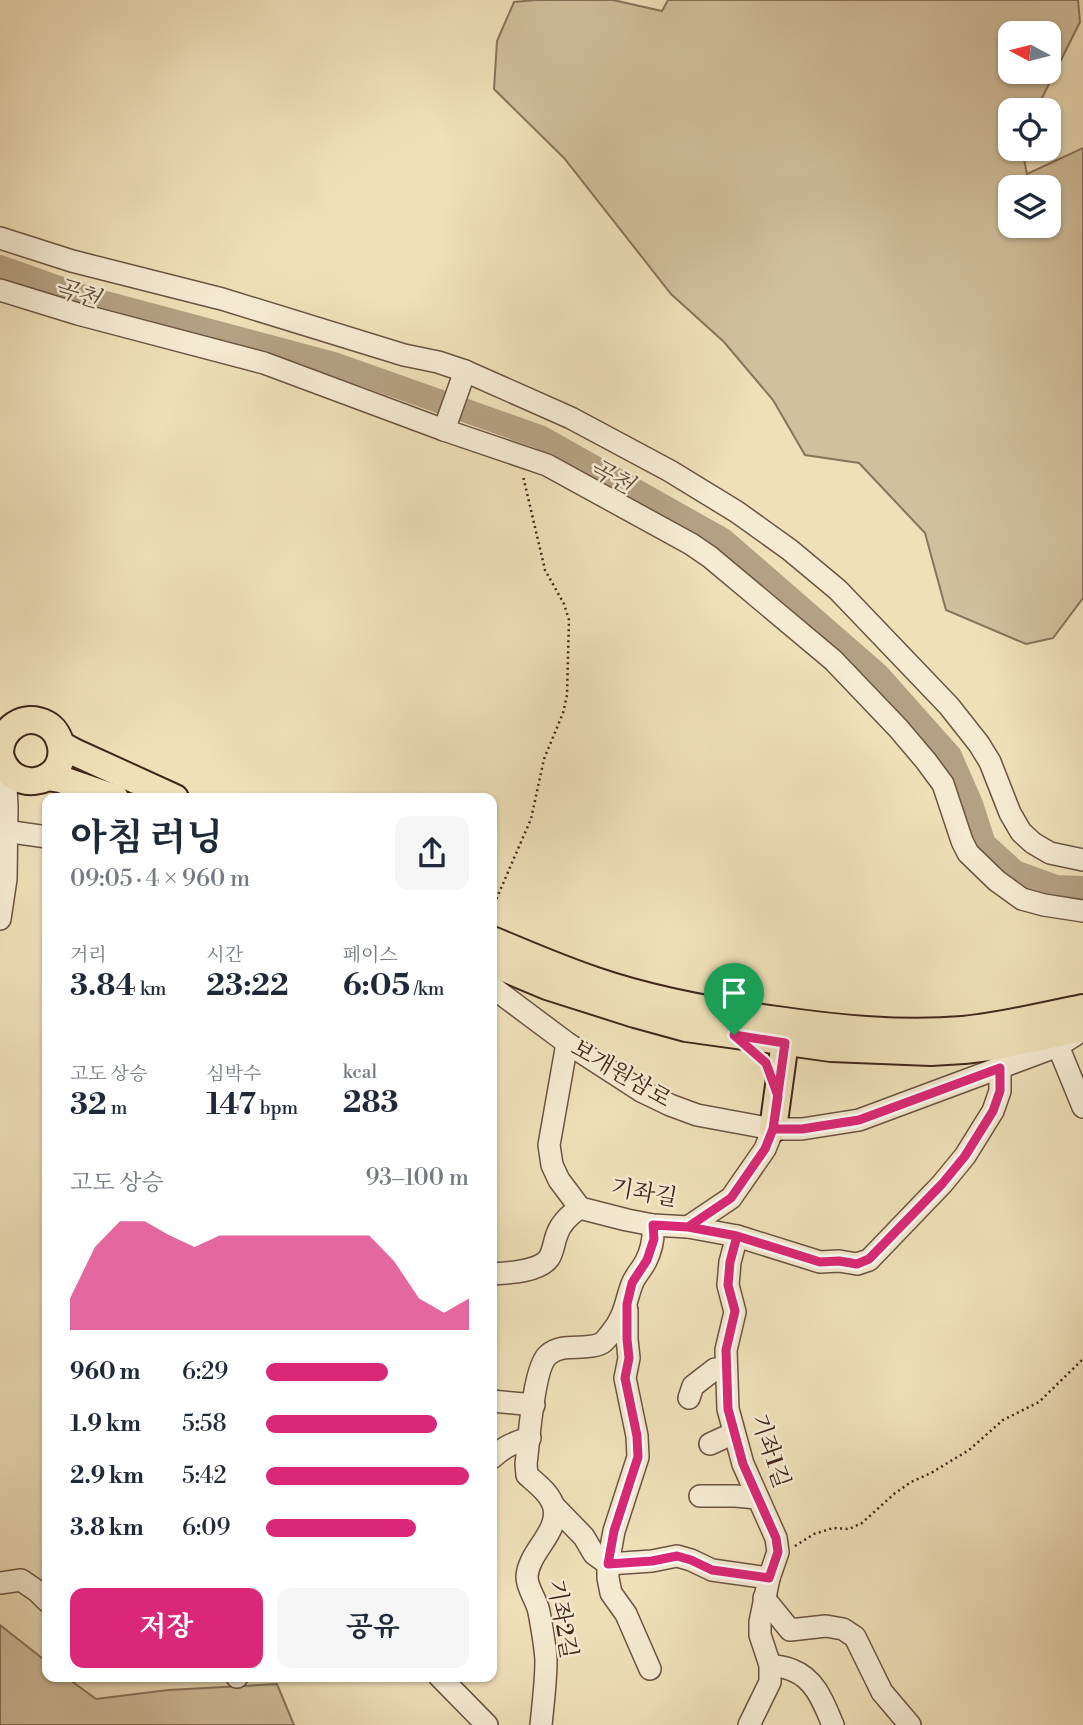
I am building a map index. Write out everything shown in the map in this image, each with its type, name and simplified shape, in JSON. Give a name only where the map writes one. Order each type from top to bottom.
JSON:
[{"type":"main road","points":[[41,779],[54,770],[60,758],[61,745],[55,733],[46,724],[33,720],[10,721],[9,729],[2,740],[1,757],[15,778],[22,780],[60,779],[101,793]]},
{"type":"main road","points":[[61,745],[164,793]]},
{"type":"main road","name":"보개원삼로","points":[[497,942],[597,982],[681,1004],[733,1014],[831,1048],[932,1052],[964,1050],[1083,1029]]},
{"type":"main road","name":"보개원삼로","points":[[497,965],[547,986],[635,1014],[686,1028],[734,1035],[942,1031],[993,1026],[1083,1008]]},
{"type":"main road","points":[[773,1129],[787,1032]]},
{"type":"main road","points":[[734,1035],[766,1063],[778,1096]]},
{"type":"main road","points":[[778,1096],[801,1068],[831,1048]]},
{"type":"street","points":[[0,238],[72,261],[222,299],[465,371],[571,418],[670,471],[737,512],[790,550],[838,590],[949,706],[979,744],[990,762],[1010,813],[1021,832],[1050,853],[1083,860]]},
{"type":"street","points":[[0,290],[78,314],[264,363],[518,454],[547,465],[691,544],[833,660],[898,728],[943,784],[968,853],[997,881],[1022,899],[1083,911]]},
{"type":"street","points":[[444,429],[465,371]]},
{"type":"street","points":[[0,919],[6,879],[7,807],[1,757]]},
{"type":"street","points":[[7,807],[41,779]]},
{"type":"street","points":[[5,831],[42,836]]},
{"type":"street","name":"보개원삼로","points":[[497,991],[566,1043],[631,1085],[670,1105],[697,1115],[773,1129],[802,1129],[859,1120],[1058,1046],[1083,1029]]},
{"type":"street","points":[[566,1043],[550,1144],[552,1165],[559,1180],[580,1208]]},
{"type":"street","points":[[1058,1046],[1083,1107]]},
{"type":"street","points":[[688,1227],[737,1236],[820,1262],[857,1264],[869,1259],[942,1184],[965,1156],[993,1111],[1000,1091],[1000,1068]]},
{"type":"street","name":"기좌길","points":[[497,1274],[518,1272],[548,1259],[557,1233],[567,1217],[580,1208],[653,1225],[688,1227],[731,1198],[765,1149],[773,1129]]},
{"type":"street","points":[[653,1225],[654,1239],[647,1260],[632,1283],[618,1324],[603,1343],[589,1348],[563,1348],[548,1355],[541,1366],[536,1380],[527,1475],[584,1537],[594,1553],[608,1564],[677,1556],[691,1560],[766,1588],[790,1630],[826,1626],[842,1629],[855,1637],[882,1692],[910,1725]]},
{"type":"street","name":"기좌1길","points":[[737,1236],[730,1262],[728,1285],[735,1311],[726,1350],[728,1409],[743,1464],[776,1538],[778,1552]]},
{"type":"street","points":[[627,1304],[629,1358],[625,1378],[637,1436],[638,1457],[614,1531],[608,1578],[611,1593],[626,1614],[650,1669]]},
{"type":"street","points":[[689,1398],[693,1386],[715,1369],[726,1372]]},
{"type":"street","points":[[497,1401],[534,1405]]},
{"type":"street","points":[[710,1444],[734,1433]]},
{"type":"street","points":[[497,1453],[515,1441],[530,1438]]},
{"type":"street","points":[[700,1496],[758,1498]]},
{"type":"street","name":"기좌2길","points":[[541,1725],[546,1657],[538,1608],[527,1580],[528,1565],[555,1517],[554,1506]]},
{"type":"street","points":[[750,1725],[770,1682],[769,1665],[760,1635],[766,1588],[778,1552]]},
{"type":"street","points":[[0,1583],[21,1580],[42,1597]]},
{"type":"street","points":[[769,1665],[793,1670],[804,1676],[817,1690],[833,1725]]},
{"type":"street","points":[[445,1682],[487,1725]]},
{"type":"path","points":[[497,897],[531,819],[544,759],[563,713],[567,695],[569,620],[564,604],[545,570],[518,454]]},
{"type":"path","points":[[778,1552],[791,1548],[814,1534],[833,1528],[849,1529],[862,1523],[894,1493],[969,1450],[1003,1420],[1039,1402],[1083,1359]]},
{"type":"shaded area","points":[[536,0],[613,0],[662,11],[668,0],[1078,0],[1080,22],[1061,60],[1061,21],[998,21],[998,84],[1049,84],[1042,98],[998,98],[998,161],[1024,161],[1027,174],[1055,161],[1061,161],[1061,158],[1083,148],[1083,598],[1053,638],[1026,644],[946,610],[925,533],[859,463],[805,455],[773,400],[724,342],[671,294],[564,158],[494,89],[497,41],[514,2]]},
{"type":"shaded area","points":[[0,1625],[42,1658],[42,1682],[73,1682],[96,1699],[168,1690],[277,1684],[294,1725],[0,1725]]},
{"type":"waterway","name":"곡천","points":[[0,267],[87,298],[334,364],[540,437],[723,540],[877,674],[950,756],[971,804],[984,844],[1015,872],[1056,887],[1083,888]]},
{"type":"route","points":[[734,1035],[766,1063],[778,1096],[773,1129],[765,1149],[731,1198],[688,1227],[737,1236],[730,1262],[728,1285],[735,1311],[726,1350],[728,1409],[743,1464],[776,1538],[778,1552],[769,1578],[712,1570],[677,1556],[608,1564],[621,1505],[638,1457],[637,1436],[625,1378],[629,1358],[627,1304],[632,1283],[647,1260],[654,1239],[653,1225],[688,1227],[737,1236],[820,1262],[857,1264],[869,1259],[942,1184],[965,1156],[993,1111],[1000,1091],[1000,1068],[859,1120],[802,1129],[773,1129],[778,1096],[785,1043],[734,1035]]}]
